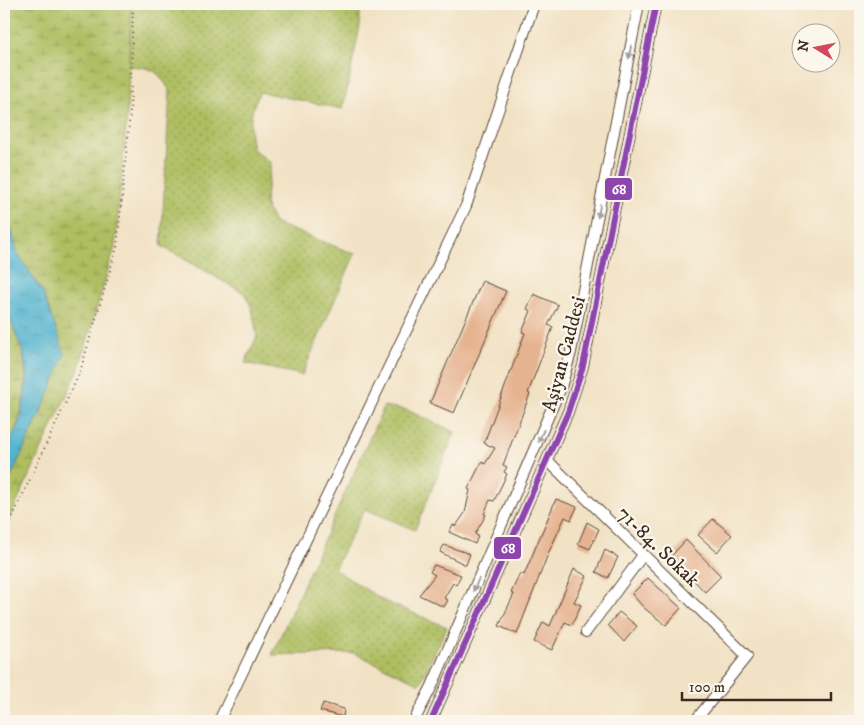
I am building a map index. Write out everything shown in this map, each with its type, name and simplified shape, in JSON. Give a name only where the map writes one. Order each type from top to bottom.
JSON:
[{"type":"street","points":[[219,721],[466,206],[534,4]]},
{"type":"street","name":"Aşiyan Caddesi","points":[[414,721],[432,686],[561,387],[575,332],[639,4]]},
{"type":"street","name":"Aşiyan Caddesi","points":[[431,721],[568,412],[583,366],[656,4]]},
{"type":"street","name":"71-84. Sokak","points":[[547,460],[747,656],[695,721]]},
{"type":"street","points":[[586,632],[643,555]]},
{"type":"path","points":[[4,535],[80,372],[117,247],[130,114],[133,4]]},
{"type":"green space","points":[[4,4],[131,4],[127,114],[115,247],[78,371],[4,530],[4,491],[46,401],[43,293],[17,252],[4,200]]},
{"type":"green space","points":[[131,4],[315,4],[360,11],[360,26],[343,109],[260,92],[252,113],[251,134],[253,149],[271,163],[265,204],[274,223],[355,254],[302,375],[245,363],[257,336],[252,308],[244,293],[161,246],[170,91],[154,71],[129,66]]},
{"type":"green space","points":[[4,304],[20,344],[25,380],[20,416],[4,456]]},
{"type":"green space","points":[[384,406],[407,410],[455,432],[415,530],[365,509],[334,569],[384,601],[447,627],[420,684],[354,653],[272,655]]},
{"type":"water","points":[[4,200],[17,252],[43,293],[65,354],[46,401],[4,491],[4,456],[21,418],[27,378],[24,355],[4,304]]},
{"type":"building","points":[[482,281],[506,291],[454,413],[430,403]]},
{"type":"building","points":[[534,294],[558,305],[548,325],[553,327],[503,465],[507,467],[504,472],[507,474],[494,501],[490,500],[484,514],[486,515],[475,534],[478,536],[475,544],[449,532],[465,513],[470,490],[468,489],[482,462],[485,464],[495,448],[484,443],[525,333],[522,332],[531,311],[527,309]]},
{"type":"building","points":[[556,499],[577,507],[571,520],[565,517],[548,554],[517,634],[499,626],[514,594],[511,593],[520,573],[524,575]]},
{"type":"building","points":[[713,519],[732,535],[717,552],[698,535]]},
{"type":"building","points":[[587,522],[599,529],[590,549],[578,544]]},
{"type":"building","points":[[686,540],[721,576],[705,592],[671,556]]},
{"type":"building","points":[[444,545],[470,554],[466,565],[440,552]]},
{"type":"building","points":[[605,550],[618,557],[608,578],[596,572]]},
{"type":"building","points":[[434,565],[461,575],[456,585],[453,583],[444,598],[448,600],[444,607],[419,595],[435,575],[430,572]]},
{"type":"building","points":[[574,569],[587,576],[574,602],[581,605],[572,625],[565,622],[552,650],[534,642],[543,622],[550,626]]},
{"type":"building","points":[[648,578],[681,608],[666,625],[644,608],[632,594]]},
{"type":"building","points":[[619,612],[637,626],[624,642],[608,625]]},
{"type":"building","points":[[323,703],[344,709],[343,717],[320,711]]},
{"type":"transit line","name":"68","points":[[431,721],[568,412],[583,366],[656,4]]}]
